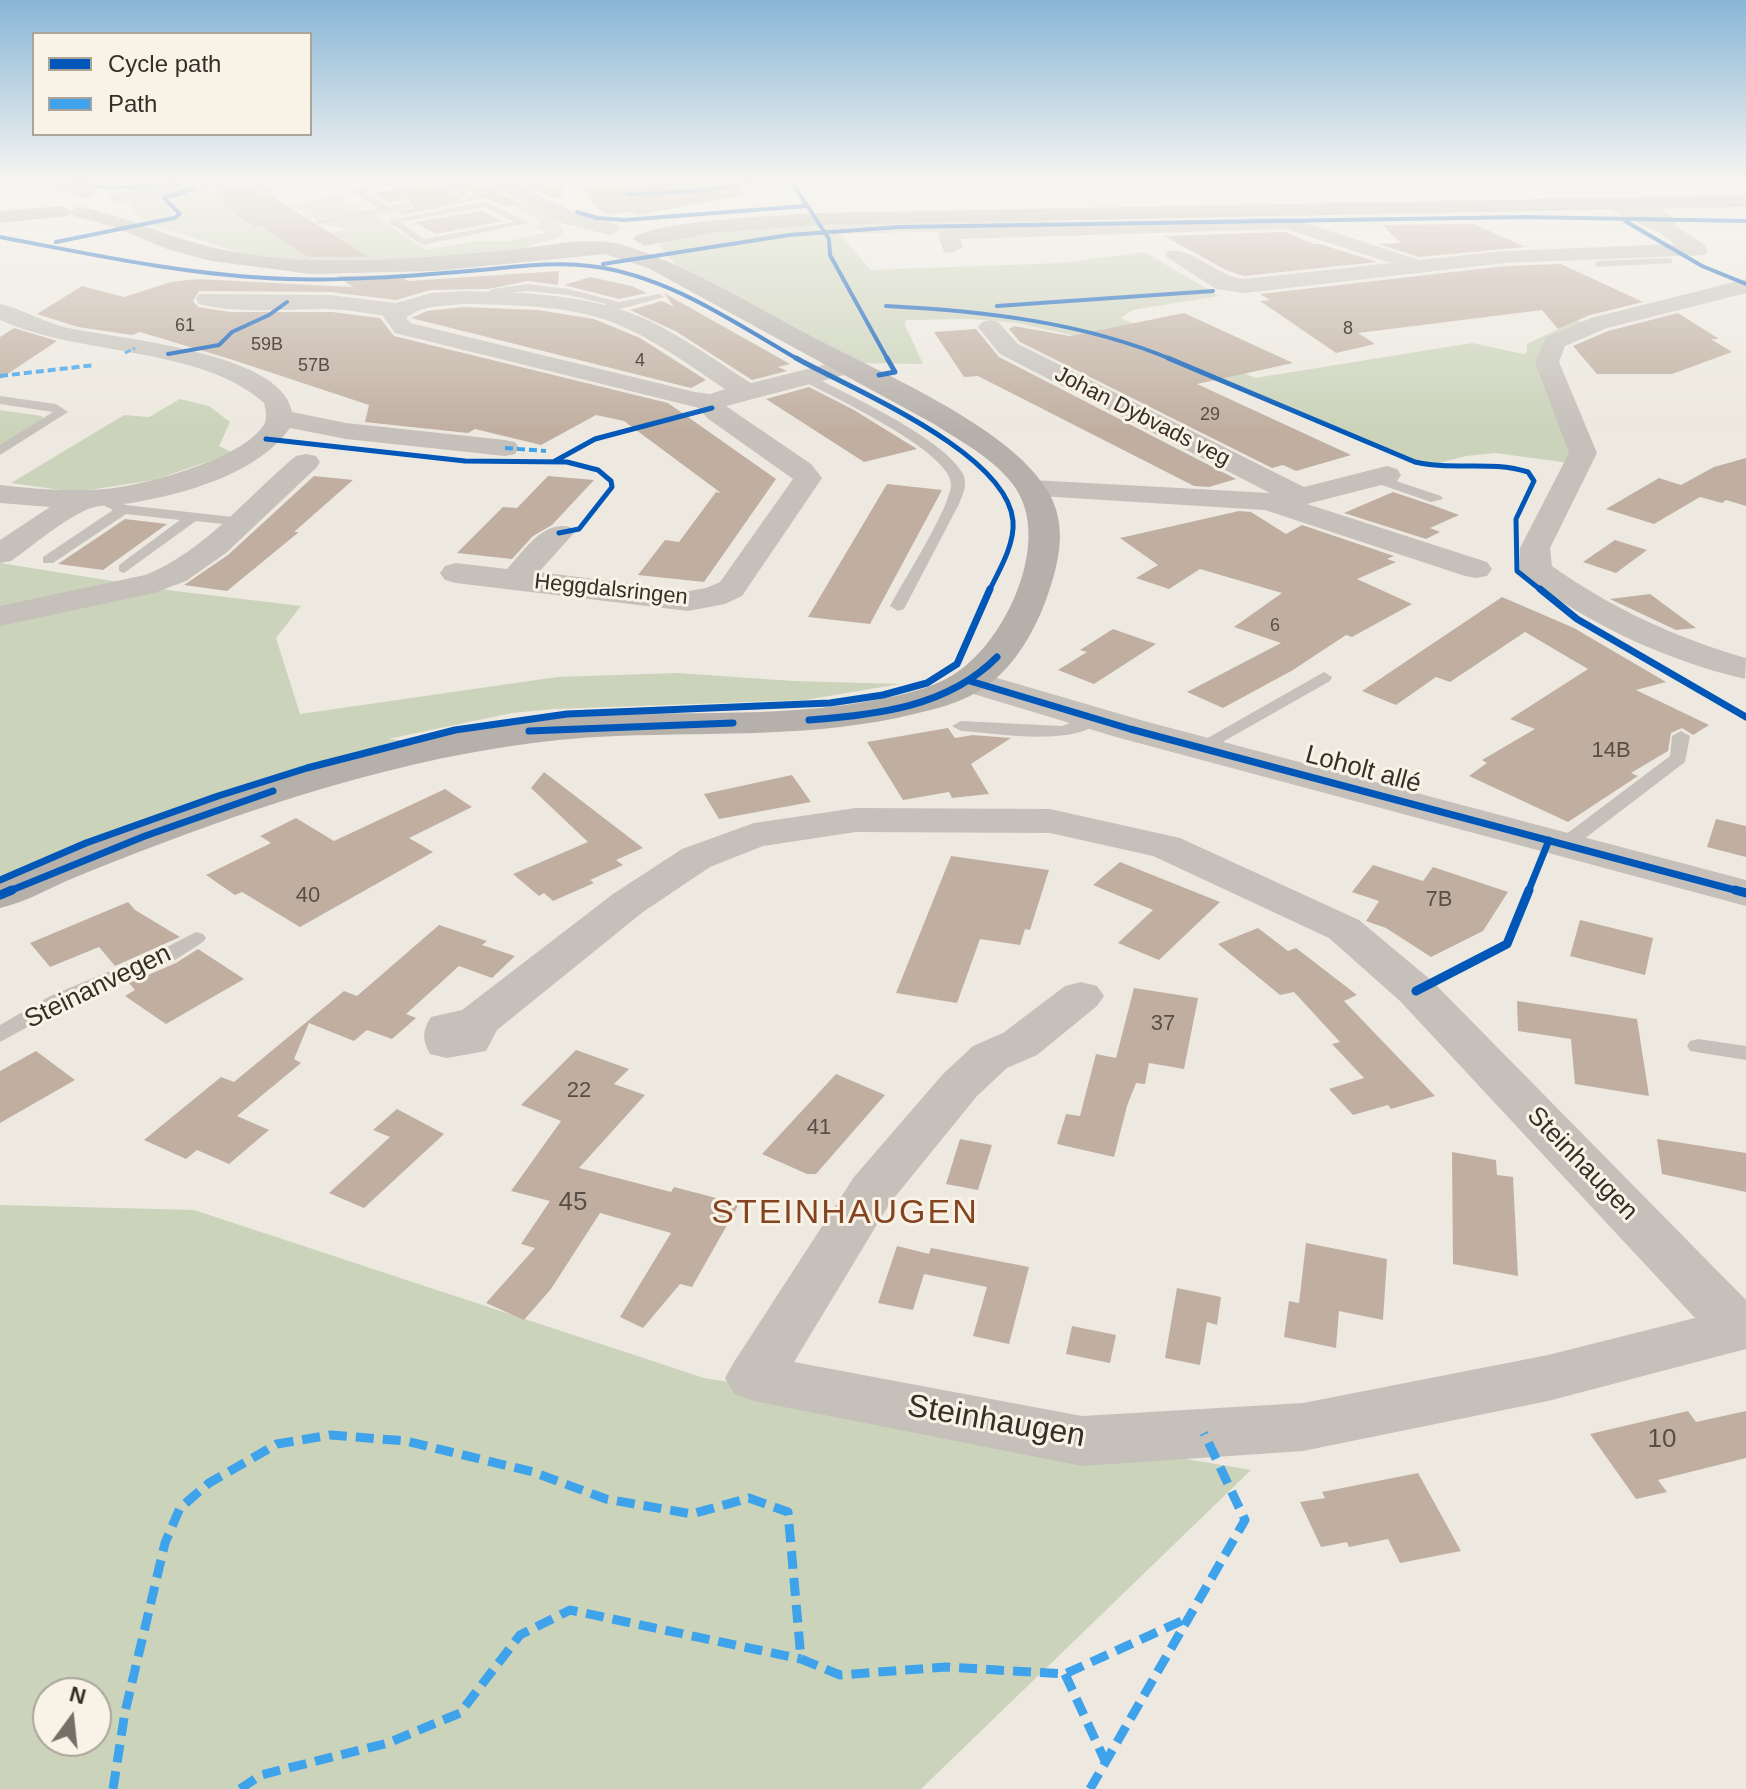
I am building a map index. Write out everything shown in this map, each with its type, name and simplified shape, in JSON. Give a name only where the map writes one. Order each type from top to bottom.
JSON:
[{"type":"main road","points":[[277,264],[420,264]]},
{"type":"main road","points":[[0,895],[210,811],[324,777],[450,745],[535,730],[784,722],[850,716],[915,702],[970,681],[997,657],[1036,585],[1043,562],[1048,529],[1033,489],[975,437],[659,264]]},
{"type":"street","points":[[1192,264],[1234,286],[1436,264]]},
{"type":"street","points":[[1417,264],[1422,266]]},
{"type":"street","points":[[1725,264],[1746,275]]},
{"type":"street","points":[[1746,286],[1599,323],[1555,342],[1547,362],[1583,453],[1535,548],[1536,570],[1570,596],[1697,656],[1746,669]]},
{"type":"street","points":[[207,299],[241,303],[330,302],[398,310],[430,301],[486,298],[608,309],[746,391]]},
{"type":"street","points":[[398,310],[393,321],[412,331],[674,397],[714,402],[746,391],[847,367]]},
{"type":"street","points":[[0,311],[65,335],[168,354],[230,371],[257,383],[276,397],[282,411],[281,418],[266,439],[223,465],[102,503],[0,554]]},
{"type":"street","name":"Johan Dybvads veg","points":[[990,327],[1009,349],[1301,497]]},
{"type":"street","name":"Heggdalsringen","points":[[456,573],[688,601],[714,597],[731,589],[808,478],[801,470],[716,412],[712,408],[714,402]]},
{"type":"street","points":[[281,418],[346,431],[505,448]]},
{"type":"street","points":[[0,616],[165,580],[184,570],[306,462]]},
{"type":"street","name":"Johan Dybvads veg","points":[[1033,489],[1268,501],[1301,497],[1381,477]]},
{"type":"street","points":[[0,494],[102,503]]},
{"type":"street","name":"Johan Dybvads veg","points":[[1268,501],[1476,569]]},
{"type":"street","name":"Heggdalsringen","points":[[515,579],[559,533]]},
{"type":"street","name":"Loholt allé","points":[[970,681],[1199,748],[1746,893]]},
{"type":"street","name":"Steinhaugen","points":[[476,1023],[628,903],[696,858],[754,835],[856,820],[1050,821],[1166,847],[1344,929],[1416,991],[1743,1328],[1548,1378],[1303,1427],[1082,1441],[754,1378],[872,1190],[960,1085],[990,1057],[1020,1044],[1081,996]]},
{"type":"lane","points":[[1600,264],[1620,280]]},
{"type":"lane","points":[[608,309],[659,297]]},
{"type":"lane","points":[[805,377],[939,454],[957,475],[957,491],[952,504],[898,606]]},
{"type":"lane","points":[[0,400],[56,408],[62,412],[0,451]]},
{"type":"lane","name":"Johan Dybvads veg","points":[[1381,477],[1436,499]]},
{"type":"lane","points":[[48,560],[102,503],[241,522]]},
{"type":"lane","points":[[124,568],[193,517]]},
{"type":"lane","points":[[1199,748],[1324,677]]},
{"type":"lane","points":[[961,726],[1062,731],[1094,719]]},
{"type":"lane","points":[[1564,845],[1679,758],[1681,736]]},
{"type":"lane","name":"Steinanvegen","points":[[0,1035],[58,1001],[168,955],[196,938]]},
{"type":"lane","points":[[1698,1046],[1746,1053]]},
{"type":"green space","points":[[866,264],[871,270],[1019,264],[1166,264],[1219,296],[1132,310],[1121,318],[1255,378],[1472,343],[1524,354],[1527,344],[1575,321],[1599,323],[1555,342],[1577,464],[1495,453],[1466,456],[1428,466],[1249,393],[1107,343],[1017,323],[972,319],[906,320],[905,325],[923,364],[856,363],[676,265]]},
{"type":"green space","points":[[180,399],[209,406],[230,422],[219,446],[233,453],[154,480],[76,492],[11,483],[124,415],[149,417]]},
{"type":"green space","points":[[0,410],[42,416],[44,421],[0,446]]},
{"type":"green space","points":[[0,563],[175,591],[301,606],[276,638],[300,714],[557,677],[677,673],[900,684],[805,700],[512,713],[388,739],[450,745],[402,757],[0,895]]},
{"type":"green space","points":[[0,1205],[194,1210],[704,1378],[1251,1470],[921,1789],[0,1789]]},
{"type":"building","points":[[1216,264],[1353,264],[1244,276]]},
{"type":"building","points":[[1562,264],[1643,302],[1590,315],[1558,329],[1542,310],[1358,333],[1375,344],[1336,353],[1260,301],[1270,300],[1260,294],[1505,266]]},
{"type":"building","points":[[559,271],[558,285],[528,281],[488,289],[431,290],[396,300],[330,292],[199,291],[193,301],[198,307],[230,312],[332,312],[380,318],[394,336],[668,403],[776,479],[704,582],[638,575],[665,540],[679,542],[716,492],[721,493],[624,421],[596,415],[541,445],[475,429],[468,433],[365,422],[369,405],[230,359],[140,332],[132,335],[78,327],[37,314],[82,286],[124,297],[171,282],[197,279],[353,287],[337,276],[398,275],[408,281]]},
{"type":"building","points":[[590,277],[632,286],[647,293],[619,299],[564,285]]},
{"type":"building","points":[[664,293],[790,364],[778,367],[787,371],[752,380],[677,332],[630,310],[662,301],[674,307]]},
{"type":"building","points":[[463,307],[538,310],[594,319],[640,338],[706,380],[691,388],[411,318],[427,311]]},
{"type":"building","points":[[1184,313],[1293,363],[1197,384],[1351,455],[1296,471],[1283,465],[1272,468],[1020,342],[1009,329],[1014,326],[1070,336]]},
{"type":"building","points":[[1678,313],[1719,339],[1711,339],[1732,352],[1672,374],[1597,374],[1573,346],[1608,331]]},
{"type":"building","points":[[14,328],[57,341],[0,379],[0,337]]},
{"type":"building","points":[[976,329],[999,357],[1236,479],[1209,487],[1194,486],[978,376],[964,377],[934,332]]},
{"type":"building","points":[[809,387],[854,410],[917,449],[864,462],[766,399]]},
{"type":"building","points":[[1746,458],[1746,506],[1700,497],[1654,524],[1606,509],[1659,478],[1681,485],[1714,467]]},
{"type":"building","points":[[314,476],[353,480],[294,532],[299,532],[227,591],[184,585],[228,555]]},
{"type":"building","points":[[548,476],[594,480],[552,525],[533,536],[512,559],[457,553],[503,507],[517,508]]},
{"type":"building","points":[[887,484],[942,490],[870,624],[808,617]]},
{"type":"building","points":[[1393,492],[1459,515],[1430,528],[1440,532],[1426,539],[1344,513]]},
{"type":"building","points":[[1239,511],[1251,512],[1286,534],[1302,525],[1394,556],[1387,559],[1396,562],[1357,579],[1412,604],[1352,637],[1346,635],[1293,670],[1223,708],[1187,692],[1281,643],[1234,627],[1282,593],[1200,569],[1169,589],[1136,578],[1158,565],[1120,538]]},
{"type":"building","points":[[125,519],[167,524],[103,570],[58,564]]},
{"type":"building","points":[[1615,540],[1647,550],[1616,573],[1583,562]]},
{"type":"building","points":[[1650,594],[1696,628],[1676,630],[1610,599]]},
{"type":"building","points":[[1502,597],[1574,628],[1666,682],[1636,690],[1709,725],[1693,735],[1682,728],[1671,733],[1668,751],[1631,773],[1638,776],[1568,822],[1469,776],[1487,763],[1482,760],[1535,729],[1510,719],[1588,669],[1525,632],[1450,682],[1436,677],[1396,705],[1362,691]]},
{"type":"building","points":[[1113,629],[1156,644],[1094,684],[1058,670],[1087,652],[1080,650]]},
{"type":"building","points":[[948,728],[955,738],[973,735],[1011,738],[971,764],[989,794],[952,798],[949,792],[903,800],[867,742]]},
{"type":"building","points":[[544,772],[643,848],[616,860],[623,865],[590,880],[594,883],[553,901],[544,893],[539,896],[513,874],[588,842],[531,788]]},
{"type":"building","points":[[792,775],[811,802],[719,819],[704,794]]},
{"type":"building","points":[[445,789],[472,807],[409,838],[433,852],[300,927],[242,892],[235,895],[206,875],[271,843],[260,836],[296,818],[334,841]]},
{"type":"building","points":[[1716,819],[1746,826],[1746,857],[1707,847]]},
{"type":"building","points":[[951,856],[1049,870],[1030,930],[1025,929],[1020,945],[980,939],[957,1003],[896,993]]},
{"type":"building","points":[[1120,862],[1220,902],[1159,960],[1118,943],[1153,910],[1093,885]]},
{"type":"building","points":[[1373,865],[1423,881],[1433,867],[1508,892],[1483,931],[1431,957],[1386,928],[1366,921],[1379,901],[1352,892]]},
{"type":"building","points":[[128,902],[135,910],[180,937],[115,966],[99,947],[50,967],[30,943]]},
{"type":"building","points":[[1580,920],[1653,938],[1645,975],[1570,956]]},
{"type":"building","points":[[439,925],[487,941],[482,945],[515,956],[492,978],[459,966],[406,1014],[416,1018],[392,1039],[367,1030],[354,1041],[309,1023],[294,1059],[301,1063],[237,1116],[269,1130],[229,1164],[197,1150],[186,1159],[144,1140],[221,1077],[234,1082],[344,991],[357,996]]},
{"type":"building","points":[[1258,928],[1288,951],[1296,948],[1357,995],[1344,1001],[1435,1096],[1391,1109],[1388,1105],[1353,1115],[1329,1089],[1364,1078],[1332,1044],[1340,1042],[1294,992],[1280,995],[1218,944]]},
{"type":"building","points":[[198,949],[244,979],[166,1024],[125,996],[135,990],[129,983],[176,963]]},
{"type":"building","points":[[1134,988],[1198,998],[1184,1069],[1149,1063],[1145,1084],[1136,1083],[1127,1106],[1114,1157],[1057,1144],[1066,1114],[1080,1116],[1096,1054],[1116,1058]]},
{"type":"building","points":[[1517,1001],[1637,1019],[1649,1096],[1575,1084],[1571,1039],[1518,1031]]},
{"type":"building","points":[[576,1050],[629,1069],[614,1084],[645,1095],[579,1168],[671,1192],[674,1187],[739,1204],[692,1287],[680,1284],[643,1328],[620,1317],[671,1233],[600,1213],[551,1289],[524,1320],[486,1303],[535,1248],[521,1244],[550,1201],[511,1191],[561,1121],[521,1105]]},
{"type":"building","points":[[36,1051],[75,1080],[0,1123],[0,1071]]},
{"type":"building","points":[[836,1074],[885,1095],[816,1174],[807,1174],[762,1154]]},
{"type":"building","points":[[397,1109],[444,1134],[364,1208],[329,1193],[390,1137],[373,1130]]},
{"type":"building","points":[[960,1139],[992,1145],[978,1190],[946,1184]]},
{"type":"building","points":[[1657,1139],[1746,1153],[1746,1192],[1662,1174]]},
{"type":"building","points":[[1452,1152],[1496,1160],[1497,1175],[1513,1177],[1518,1276],[1453,1264]]},
{"type":"building","points":[[1306,1243],[1387,1259],[1383,1320],[1339,1311],[1336,1348],[1284,1337],[1289,1301],[1299,1303]]},
{"type":"building","points":[[897,1246],[929,1254],[931,1248],[1029,1267],[1009,1344],[973,1336],[987,1287],[924,1274],[913,1310],[878,1303]]},
{"type":"building","points":[[1177,1288],[1221,1297],[1217,1325],[1207,1322],[1200,1365],[1165,1358]]},
{"type":"building","points":[[1072,1326],[1116,1335],[1110,1363],[1066,1354]]},
{"type":"building","points":[[1688,1411],[1696,1422],[1746,1411],[1746,1458],[1658,1480],[1667,1492],[1636,1499],[1590,1434]]},
{"type":"building","points":[[1418,1473],[1461,1551],[1400,1563],[1388,1539],[1349,1547],[1347,1542],[1321,1547],[1300,1502],[1325,1498],[1322,1492]]},
{"type":"marked path","points":[[125,353],[135,348]]},
{"type":"marked path","points":[[0,376],[95,365]]},
{"type":"marked path","points":[[505,448],[546,451]]},
{"type":"marked path","points":[[1090,1789],[1245,1520],[1204,1433]]},
{"type":"marked path","points":[[113,1789],[125,1712],[165,1543],[180,1508],[209,1483],[277,1444],[330,1435],[406,1441],[533,1472],[606,1499],[692,1514],[749,1498],[788,1512],[801,1659],[840,1675],[946,1667],[1065,1674],[1188,1618]]},
{"type":"marked path","points":[[240,1789],[261,1775],[388,1743],[460,1713],[520,1635],[570,1610],[801,1659]]},
{"type":"marked path","points":[[1065,1674],[1106,1763]]},
{"type":"cycle path","points":[[0,880],[130,826],[218,796],[307,768],[455,730],[567,714],[774,708],[830,703],[883,695],[927,683],[957,664],[1012,533],[1013,521],[1006,498],[990,476],[940,436],[706,306],[654,283],[591,266],[535,266],[402,277],[288,279],[187,272],[147,264]]},
{"type":"cycle path","points":[[835,264],[895,372],[879,375]]},
{"type":"cycle path","points":[[1699,264],[1746,284]]},
{"type":"cycle path","points":[[997,306],[1213,291]]},
{"type":"cycle path","points":[[168,354],[219,345],[232,332],[269,315],[287,302]]},
{"type":"cycle path","points":[[886,306],[987,314],[1087,332],[1152,351],[1415,462],[1443,466],[1499,465],[1528,472],[1534,481],[1516,519],[1517,571],[1577,619],[1746,717]]},
{"type":"cycle path","points":[[555,461],[595,439],[712,408]]},
{"type":"cycle path","points":[[266,439],[465,461],[567,462],[598,470],[611,481],[612,487],[579,529],[559,533]]},
{"type":"cycle path","points":[[809,720],[870,714],[932,699],[973,680],[997,657]]},
{"type":"cycle path","points":[[970,681],[1130,729],[1746,893]]},
{"type":"cycle path","points":[[529,731],[733,723]]},
{"type":"cycle path","points":[[0,895],[145,836],[273,791]]},
{"type":"cycle path","points":[[1416,991],[1507,944],[1549,840]]},
{"type":"district","name":"STEINHAUGEN","points":[[845,1214]]}]
